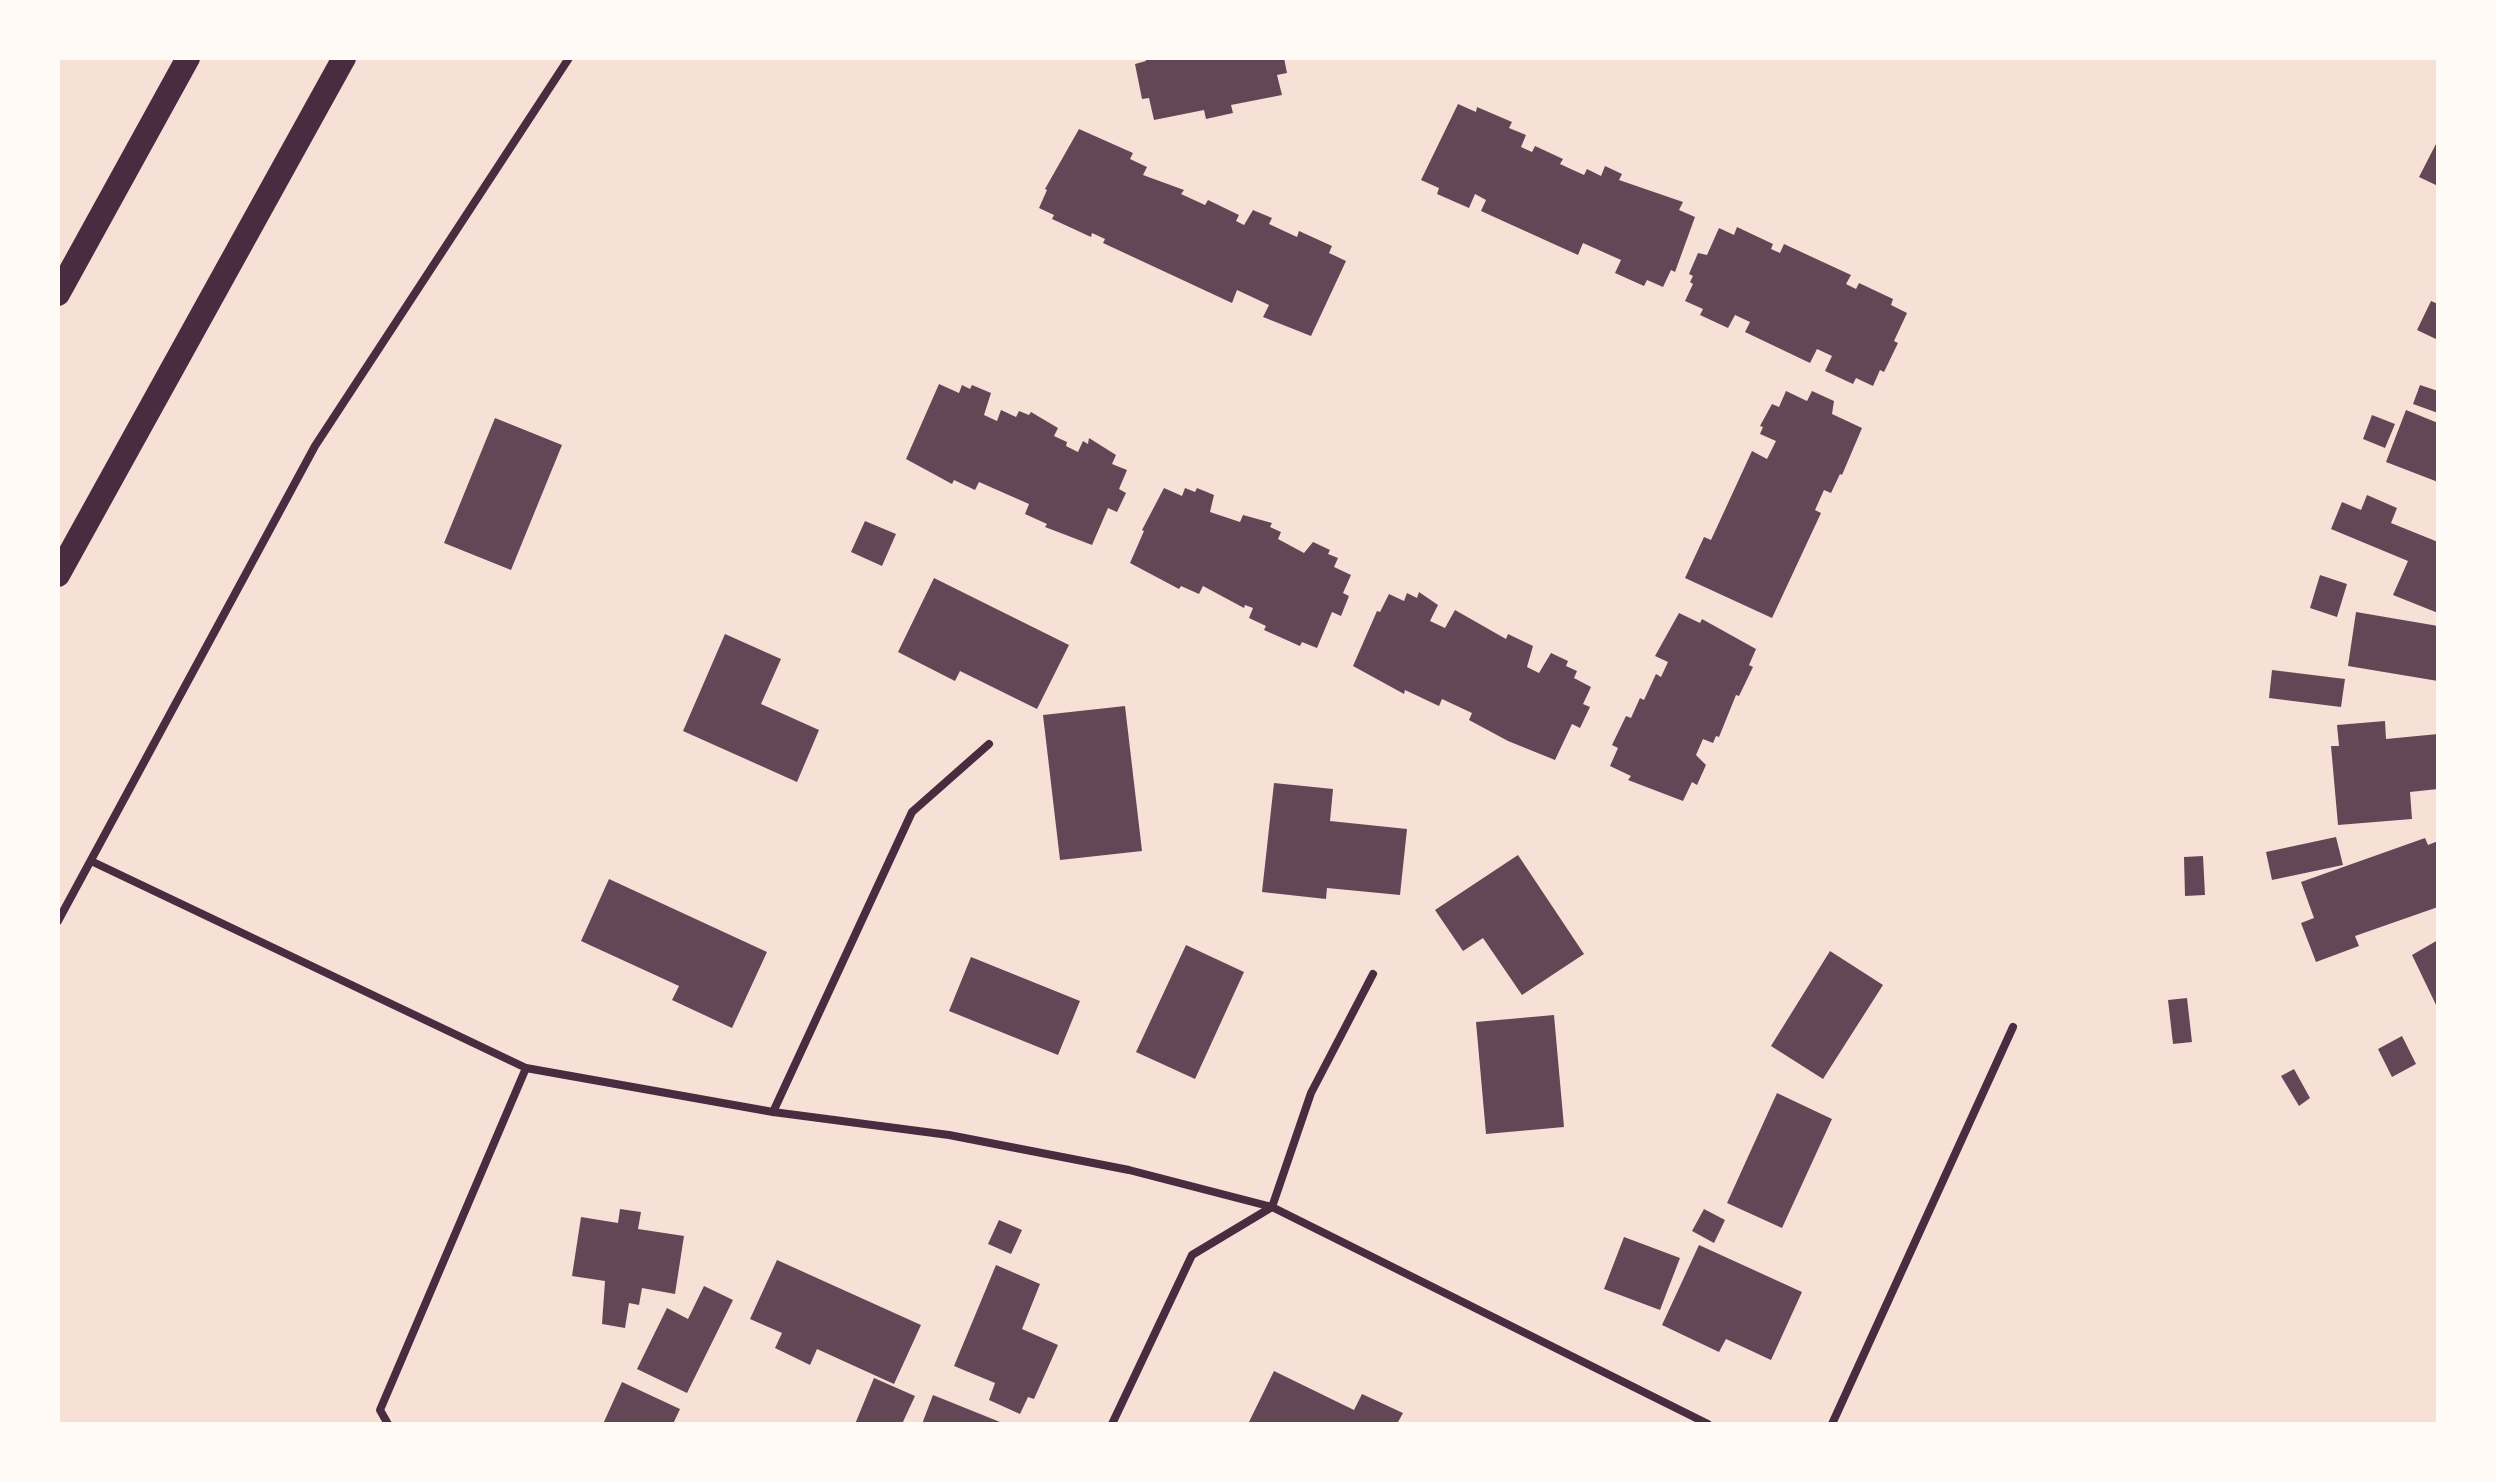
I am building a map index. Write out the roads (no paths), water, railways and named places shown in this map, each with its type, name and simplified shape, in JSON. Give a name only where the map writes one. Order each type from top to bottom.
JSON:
[{"type":"highway","points":[[120,182],[177,58]]},
{"type":"highway","points":[[58,294],[188,58]]},
{"type":"highway","points":[[58,575],[344,58]]},
{"type":"street","points":[[58,921],[315,446],[569,58]]},
{"type":"street","points":[[773,1112],[912,812],[989,744]]},
{"type":"street","points":[[91,861],[526,1068],[773,1112],[949,1135],[1129,1170],[1272,1207],[1708,1424]]},
{"type":"street","points":[[1112,1424],[1192,1255],[1272,1207],[1311,1093],[1373,974]]},
{"type":"street","points":[[1832,1424],[2013,1027]]},
{"type":"street","points":[[388,1424],[380,1410],[526,1068]]}]
